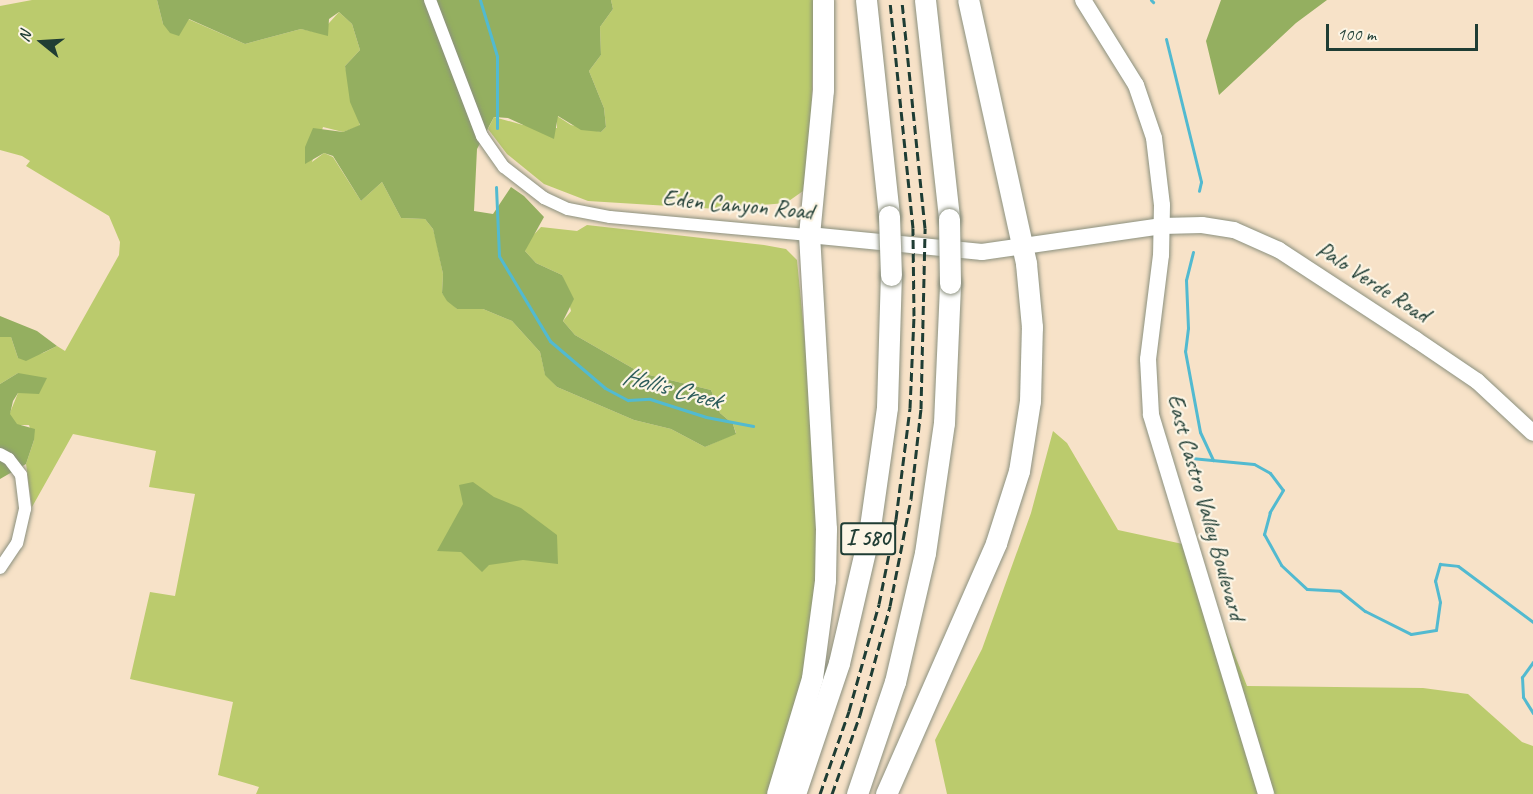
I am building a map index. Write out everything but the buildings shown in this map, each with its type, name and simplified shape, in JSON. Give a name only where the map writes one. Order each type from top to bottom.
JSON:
[{"type":"highway","points":[[777,794],[811,685],[825,580],[826,529],[809,235],[824,78],[823,0]]},
{"type":"highway","name":"I 580","points":[[795,794],[836,673],[869,534],[888,395],[890,216],[866,0]]},
{"type":"highway","name":"I 580","points":[[857,794],[892,692],[925,553],[944,423],[950,283],[948,219],[925,0]]},
{"type":"highway","points":[[886,794],[981,583],[1021,464],[1032,360],[1023,247],[968,0]]},
{"type":"main road","name":"East Castro Valley Boulevard","points":[[1083,0],[1122,58],[1147,114],[1160,169],[1162,226],[1148,359],[1151,415],[1266,794]]},
{"type":"main road","name":"Eden Canyon Road","points":[[809,235],[960,252],[1023,247],[1162,226]]},
{"type":"main road","name":"Palo Verde Road","points":[[1162,226],[1216,226],[1269,244],[1477,381],[1533,433]]},
{"type":"street","name":"Eden Canyon Road","points":[[430,0],[482,136],[504,166],[539,195],[568,208],[595,215],[809,235]]},
{"type":"street","points":[[0,454],[9,459],[21,475],[25,509],[16,543],[0,568]]},
{"type":"green space","points":[[32,0],[157,0],[163,24],[188,19],[245,44],[301,29],[320,33],[339,12],[352,24],[360,50],[345,66],[360,126],[343,132],[323,127],[312,162],[324,153],[333,157],[361,201],[382,182],[401,218],[425,219],[433,229],[436,240],[443,274],[442,293],[457,309],[483,309],[512,321],[540,352],[545,374],[557,387],[634,420],[671,429],[705,447],[736,433],[733,424],[720,413],[711,390],[641,373],[575,335],[563,321],[571,311],[562,275],[536,263],[525,251],[526,243],[541,227],[577,231],[587,225],[764,245],[786,249],[797,260],[815,444],[820,572],[809,664],[768,794],[256,794],[259,787],[218,775],[233,702],[130,679],[150,592],[175,596],[195,494],[149,487],[156,451],[73,434],[32,507],[26,464],[34,440],[29,425],[17,425],[9,415],[18,393],[26,392],[18,373],[0,384],[0,337],[11,337],[18,358],[43,353],[57,346],[65,351],[119,255],[120,242],[109,216],[26,166],[30,161],[22,156],[0,150],[0,6]]},
{"type":"green space","points":[[157,0],[611,0],[613,9],[600,27],[601,55],[589,71],[604,108],[606,127],[601,132],[581,130],[558,116],[554,139],[508,118],[494,117],[477,149],[474,211],[493,214],[511,187],[524,196],[544,217],[525,251],[536,263],[562,275],[574,299],[563,321],[575,335],[641,373],[711,390],[720,413],[733,424],[736,434],[705,447],[671,429],[634,420],[557,387],[545,375],[540,352],[512,321],[483,309],[457,309],[447,301],[442,293],[443,274],[433,229],[425,219],[401,218],[382,182],[361,201],[333,156],[324,153],[305,164],[305,147],[313,128],[343,132],[360,125],[350,102],[345,66],[360,50],[352,24],[339,12],[329,19],[328,36],[301,29],[245,44],[189,19],[179,36],[170,33],[163,24]]},
{"type":"green space","points":[[611,0],[814,0],[811,128],[803,191],[786,203],[718,209],[588,201],[544,184],[507,154],[488,129],[494,117],[523,125],[557,128],[557,116],[571,125],[601,132],[606,127],[604,108],[589,71],[601,55],[600,27],[613,9]]},
{"type":"green space","points":[[1221,0],[1327,0],[1296,23],[1219,95],[1206,41]]},
{"type":"green space","points":[[0,316],[37,331],[57,346],[26,361],[18,358],[11,337],[0,337]]},
{"type":"green space","points":[[18,373],[47,378],[39,394],[18,393],[13,401],[10,414],[17,424],[35,429],[34,440],[26,464],[0,479],[0,384]]},
{"type":"green space","points":[[1053,431],[1067,443],[1118,530],[1192,546],[1247,686],[1423,688],[1468,694],[1522,742],[1533,746],[1533,794],[947,794],[935,740],[982,649],[1031,513]]},
{"type":"green space","points":[[473,482],[494,497],[521,508],[557,535],[558,564],[523,560],[489,565],[482,572],[461,552],[437,551],[463,504],[459,485]]},
{"type":"waterway","name":"Hollis Creek","points":[[480,0],[497,56],[497,128]]},
{"type":"waterway","points":[[1166,39],[1201,182],[1199,191]]},
{"type":"waterway","name":"Hollis Creek","points":[[496,187],[499,256],[550,341],[605,388],[628,400],[650,399],[706,417],[753,426]]},
{"type":"waterway","points":[[1193,252],[1186,280],[1188,328],[1185,351],[1200,432],[1213,460]]},
{"type":"waterway","name":"Hollis Creek","points":[[1191,458],[1254,464],[1270,473],[1283,490],[1270,512],[1264,534],[1281,565],[1307,589],[1340,591],[1365,611],[1411,634],[1436,630],[1440,602],[1435,581],[1440,564],[1458,566],[1533,622]]},
{"type":"waterway","name":"Hollis Creek","points":[[1533,662],[1522,677],[1523,697],[1533,713]]},
{"type":"railway","points":[[820,794],[849,711],[879,604],[896,519],[910,408],[914,316],[913,228],[890,0]]},
{"type":"railway","points":[[832,794],[860,715],[890,606],[911,499],[921,409],[925,228],[902,0]]}]
